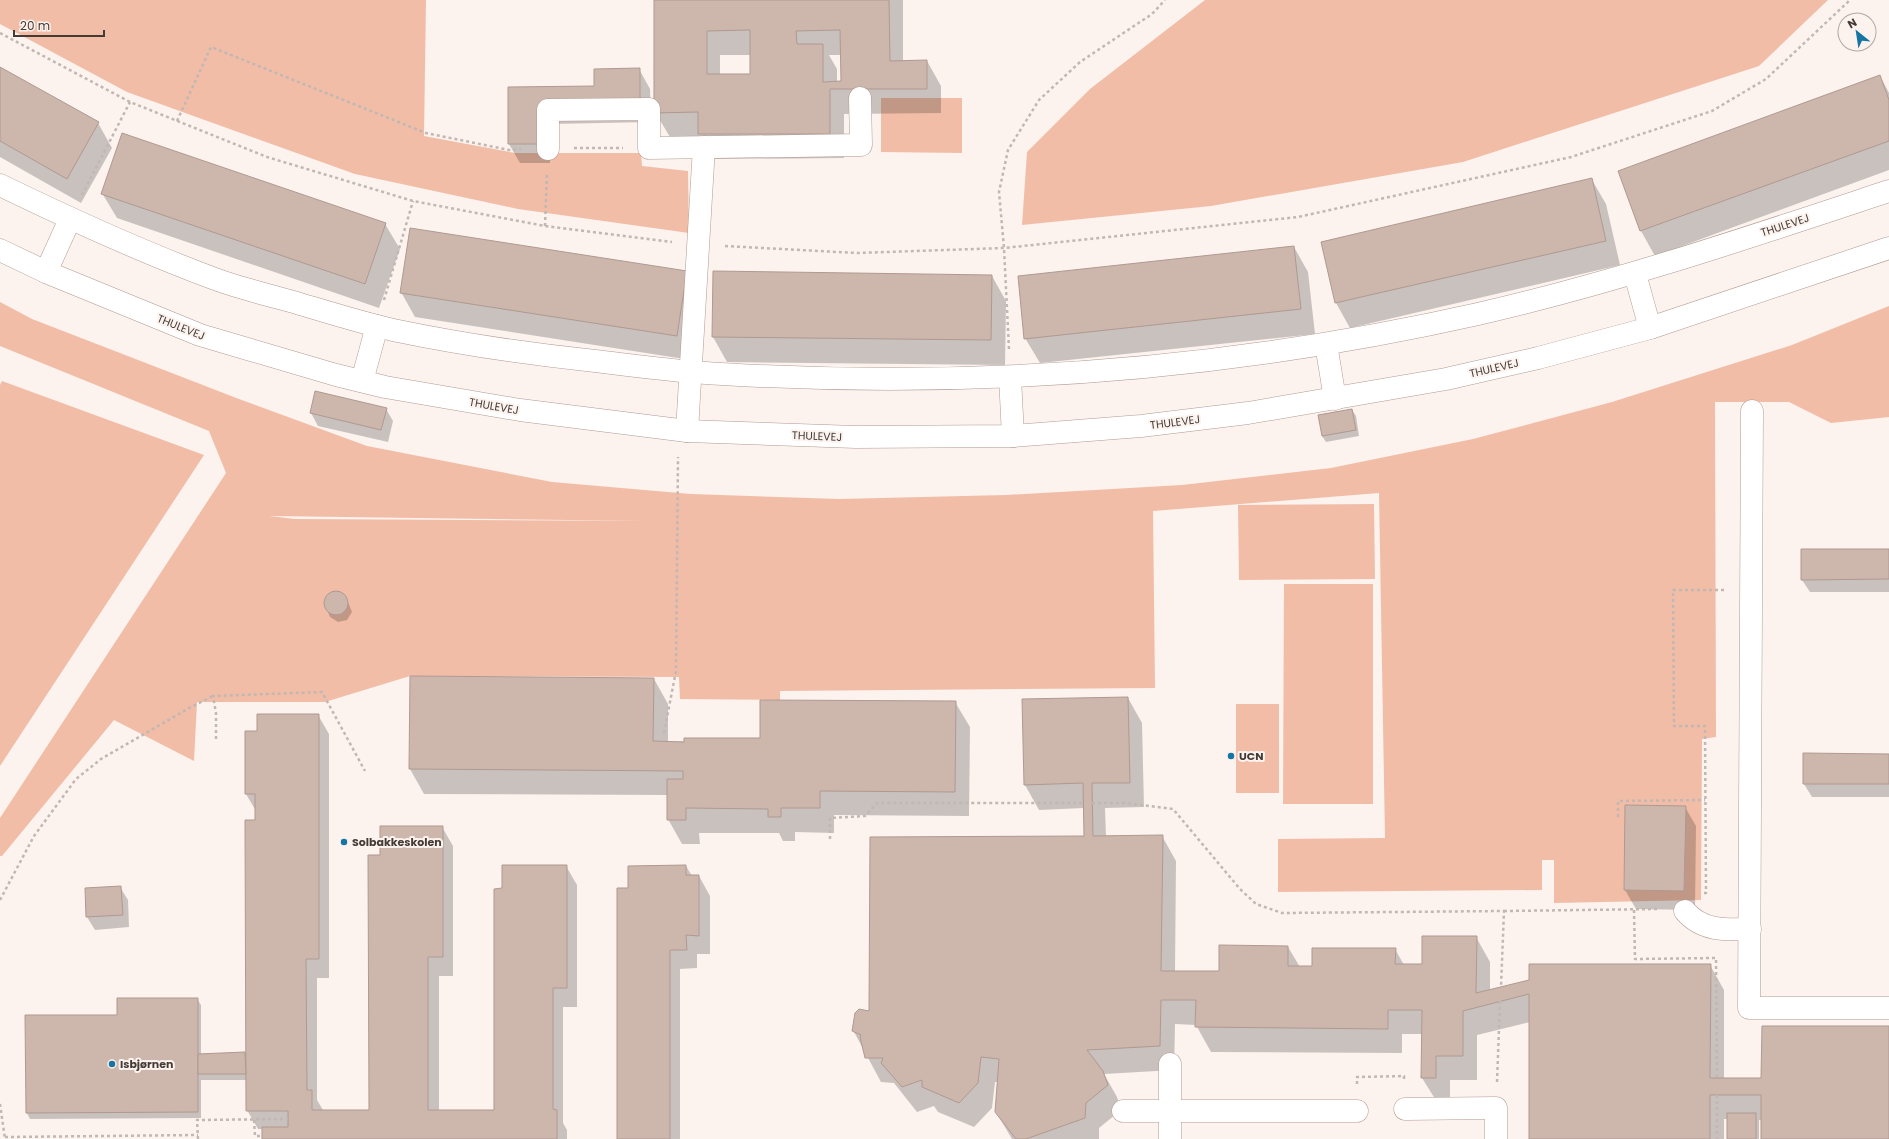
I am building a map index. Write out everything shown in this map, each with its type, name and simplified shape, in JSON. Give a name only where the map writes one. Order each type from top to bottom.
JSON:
[{"type":"street","points":[[548,149],[548,110],[649,109],[649,148],[861,145],[860,98]]},
{"type":"street","points":[[687,431],[692,372],[704,147]]},
{"type":"street","name":"THULEVEJ","points":[[0,185],[70,219],[217,280],[377,326],[532,354],[692,372],[854,380],[1010,378],[1175,366],[1326,344],[1480,314],[1635,274],[1889,190]]},
{"type":"street","points":[[46,272],[70,219]]},
{"type":"street","name":"THULEVEJ","points":[[0,250],[46,272],[200,336],[385,387],[520,410],[687,431],[856,437],[1013,436],[1141,426],[1248,413],[1446,379],[1545,356],[1650,328],[1889,248]]},
{"type":"street","points":[[1635,274],[1650,328]]},
{"type":"street","points":[[362,381],[377,326]]},
{"type":"street","points":[[1326,344],[1336,399]]},
{"type":"street","points":[[1010,378],[1013,436]]},
{"type":"street","points":[[1752,410],[1750,1008],[1889,1008]]},
{"type":"street","points":[[1685,911],[1693,920],[1720,930],[1750,929]]},
{"type":"street","points":[[1170,1064],[1170,1139]]},
{"type":"street","points":[[1405,1109],[1496,1108],[1496,1139]]},
{"type":"street","points":[[1123,1112],[1357,1111]]},
{"type":"path","points":[[1010,378],[1004,248],[999,192],[1008,150],[1040,100],[1080,62],[1152,14],[1165,0]]},
{"type":"path","points":[[0,33],[130,102],[267,157],[413,201],[545,226],[699,245],[857,253],[1004,248],[1298,217],[1571,157],[1712,111],[1766,79],[1850,0]]},
{"type":"path","points":[[177,121],[210,47],[426,134],[509,150],[649,148]]},
{"type":"path","points":[[70,219],[130,102]]},
{"type":"path","points":[[545,226],[548,149]]},
{"type":"path","points":[[377,326],[413,201]]},
{"type":"path","points":[[664,733],[676,672],[677,460],[687,431]]},
{"type":"path","points":[[1706,893],[1705,726],[1674,726],[1673,590],[1752,590]]},
{"type":"path","points":[[0,900],[34,836],[76,779],[101,759],[213,696],[322,692],[365,771]]},
{"type":"path","points":[[213,696],[216,714],[216,739]]},
{"type":"path","points":[[1618,817],[1618,801],[1705,800]]},
{"type":"path","points":[[830,839],[830,818],[865,816],[877,803],[1083,803]]},
{"type":"path","points":[[1092,803],[1125,803],[1173,809],[1240,889],[1256,904],[1282,914],[1662,909]]},
{"type":"path","points":[[1634,910],[1635,959],[1716,958],[1717,1078]]},
{"type":"path","points":[[1501,987],[1504,911]]},
{"type":"path","points":[[1496,1108],[1500,1002]]},
{"type":"path","points":[[1368,1076],[1392,1076]]},
{"type":"path","points":[[1717,1095],[1717,1139]]},
{"type":"path","points":[[0,1104],[5,1138],[198,1137],[197,1120],[288,1119]]},
{"type":"path","points":[[254,1120],[255,1138],[262,1136]]},
{"type":"shaded area","points":[[0,0],[426,0],[424,136],[515,153],[641,153],[642,166],[688,171],[689,233],[518,209],[355,174],[127,92],[0,24]]},
{"type":"shaded area","points":[[1205,0],[1828,0],[1759,66],[1463,162],[1211,206],[1022,225],[1027,152],[1090,89]]},
{"type":"shaded area","points":[[881,98],[962,98],[962,153],[881,152]]},
{"type":"shaded area","points":[[0,302],[32,319],[239,399],[367,446],[552,482],[691,494],[839,499],[1006,495],[1182,485],[1331,468],[1473,439],[1612,402],[1792,345],[1889,306],[1889,417],[1831,423],[1789,402],[1715,402],[1716,737],[1702,739],[1701,900],[1554,903],[1554,860],[1542,860],[1542,890],[1278,892],[1278,839],[1385,838],[1379,493],[1153,511],[1155,688],[780,691],[780,700],[680,699],[679,677],[410,676],[325,702],[197,702],[194,761],[114,720],[2,856],[0,856],[0,818],[226,473],[209,431],[0,346]],"holes":[[[269,516],[648,521],[295,519]]]},
{"type":"shaded area","points":[[2,381],[204,455],[0,766],[0,385]]},
{"type":"shaded area","points":[[1374,504],[1375,579],[1239,580],[1238,505]]},
{"type":"shaded area","points":[[1284,584],[1373,584],[1373,804],[1283,804]]},
{"type":"shaded area","points":[[1236,704],[1279,704],[1279,793],[1236,793]]},
{"type":"building","points":[[654,0],[889,0],[890,61],[927,60],[927,89],[830,89],[830,134],[698,134],[698,112],[654,113]],"holes":[[[750,30],[750,74],[707,74],[707,31]],[[840,30],[841,81],[823,82],[823,44],[797,44],[796,31]]]},
{"type":"building","points":[[0,67],[99,122],[67,179],[0,141]]},
{"type":"building","points":[[640,68],[640,103],[539,105],[540,144],[508,144],[508,87],[594,86],[594,69]]},
{"type":"building","points":[[1880,75],[1889,100],[1889,141],[1640,231],[1618,171]]},
{"type":"building","points":[[122,133],[386,223],[365,284],[101,194]]},
{"type":"building","points":[[1592,178],[1606,241],[1335,303],[1321,242]]},
{"type":"building","points":[[410,228],[687,271],[677,336],[400,293]]},
{"type":"building","points":[[1294,246],[1301,309],[1024,339],[1018,276]]},
{"type":"building","points":[[713,271],[992,275],[991,340],[712,337]]},
{"type":"building","points":[[315,391],[387,408],[381,430],[310,413]]},
{"type":"building","points":[[1352,409],[1356,430],[1322,436],[1318,415]]},
{"type":"building","points":[[1801,549],[1889,549],[1889,579],[1801,580]]},
{"type":"building","points":[[336,591],[345,594],[348,603],[345,612],[336,615],[327,612],[324,603],[327,594]]},
{"type":"building","points":[[410,676],[654,678],[653,741],[684,742],[684,738],[760,738],[760,700],[956,701],[955,792],[820,791],[820,808],[781,808],[781,817],[768,817],[768,809],[686,808],[686,820],[667,820],[667,779],[683,779],[683,771],[409,769]]},
{"type":"building","points":[[1128,697],[1130,783],[1092,783],[1093,836],[1163,835],[1161,971],[1219,971],[1219,945],[1288,946],[1288,966],[1312,966],[1312,948],[1396,948],[1395,964],[1422,964],[1422,936],[1477,936],[1476,993],[1529,980],[1529,964],[1711,964],[1710,1078],[1761,1078],[1762,1026],[1889,1026],[1889,1139],[1761,1139],[1761,1095],[1710,1095],[1710,1139],[1529,1139],[1529,994],[1463,1011],[1463,1056],[1436,1056],[1436,1078],[1421,1078],[1422,1010],[1388,1010],[1388,1029],[1195,1027],[1196,1000],[1161,1000],[1160,1046],[1087,1050],[1103,1071],[1108,1085],[1086,1103],[1085,1118],[1026,1139],[1016,1139],[995,1112],[999,1059],[981,1057],[978,1083],[959,1103],[922,1087],[922,1080],[902,1087],[881,1063],[883,1058],[865,1058],[860,1037],[861,1035],[852,1031],[855,1013],[859,1009],[869,1011],[870,837],[1084,836],[1083,783],[1024,785],[1022,699]]},
{"type":"building","name":"Solbakkeskolen","points":[[257,714],[319,714],[319,959],[306,959],[307,1090],[312,1090],[312,1110],[369,1110],[368,855],[380,855],[380,826],[443,826],[443,957],[428,957],[428,1110],[494,1110],[494,889],[502,888],[502,865],[567,865],[567,988],[553,988],[553,1109],[557,1110],[557,1139],[262,1139],[262,1127],[288,1127],[288,1111],[246,1111],[245,820],[255,820],[255,794],[245,794],[245,731],[257,731]]},
{"type":"building","points":[[1803,753],[1889,754],[1889,784],[1803,784]]},
{"type":"building","points":[[1625,805],[1686,806],[1684,891],[1624,890]]},
{"type":"building","points":[[686,865],[686,875],[699,875],[699,936],[686,935],[687,950],[670,950],[670,1139],[617,1139],[617,888],[628,888],[628,866]]},
{"type":"building","points":[[121,886],[123,915],[86,917],[85,888]]},
{"type":"building","name":"Isbjørnen","points":[[117,998],[198,998],[198,1112],[26,1113],[25,1015],[117,1015]]},
{"type":"building","points":[[245,1052],[246,1074],[198,1074],[198,1054]]},
{"type":"building","points":[[1727,1113],[1756,1113],[1756,1139],[1727,1139]]},
{"type":"place","name":"UCN","points":[[1231,756]]},
{"type":"place","name":"Solbakkeskolen","points":[[344,842]]},
{"type":"place","name":"Isbjørnen","points":[[112,1064]]}]
